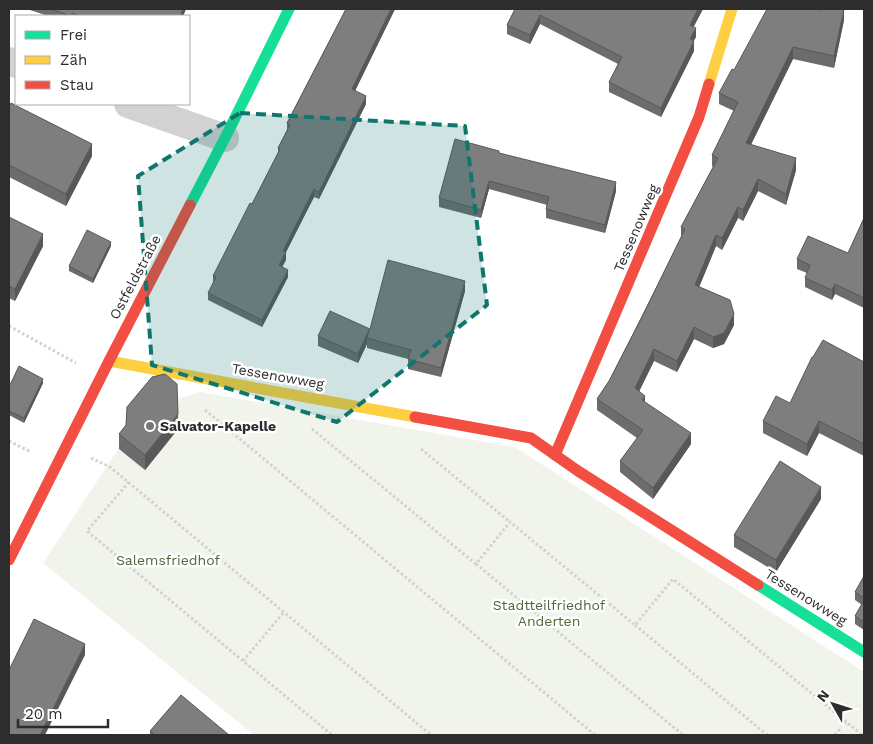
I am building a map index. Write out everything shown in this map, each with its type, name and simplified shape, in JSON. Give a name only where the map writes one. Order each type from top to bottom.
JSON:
[{"type":"street","name":"Ostfeldstraße","points":[[9,560],[289,9]]},
{"type":"street","name":"Tessenowweg","points":[[555,455],[699,117],[732,9]]},
{"type":"street","points":[[131,105],[225,138]]},
{"type":"street","name":"Tessenowweg","points":[[109,360],[532,438],[578,471],[864,652]]},
{"type":"path","points":[[9,326],[101,377]]},
{"type":"path","points":[[210,407],[200,406],[596,735]]},
{"type":"path","points":[[312,429],[683,735]]},
{"type":"path","points":[[418,446],[767,735]]},
{"type":"path","points":[[110,467],[431,735]]},
{"type":"path","points":[[128,482],[87,531],[332,735]]},
{"type":"path","points":[[476,564],[510,522]]},
{"type":"path","points":[[635,625],[673,579],[862,735]]},
{"type":"path","points":[[243,661],[284,612]]},
{"type":"path","points":[[835,735],[846,722]]},
{"type":"highlighted area","points":[[240,113],[465,126],[487,305],[337,422],[152,365],[138,176]]},
{"type":"green space","name":"Stadtteilfriedhof Anderten","points":[[200,392],[515,447],[864,672],[864,735],[254,735],[43,563],[129,436],[177,399]]},
{"type":"building","points":[[51,9],[183,9],[180,15],[78,15],[72,13],[68,15]]},
{"type":"building","points":[[346,9],[391,9],[352,89],[366,96],[319,192],[314,189],[283,251],[286,252],[279,265],[288,270],[262,320],[208,293],[216,277],[213,276],[280,149],[278,148],[290,125],[287,123]]},
{"type":"building","points":[[515,9],[698,9],[690,25],[696,28],[690,39],[694,41],[661,108],[609,82],[622,57],[540,15],[530,35],[507,25]]},
{"type":"building","points":[[767,9],[844,9],[834,56],[793,47],[746,143],[796,158],[786,194],[758,179],[743,210],[738,207],[722,238],[716,235],[695,285],[730,300],[734,314],[724,333],[713,337],[694,327],[677,361],[654,349],[635,388],[645,396],[642,400],[691,433],[653,488],[620,461],[643,430],[597,399],[609,381],[641,319],[685,229],[681,227],[718,158],[712,155],[738,102],[719,93],[732,69],[734,70]]},
{"type":"building","points":[[11,103],[92,144],[66,194],[9,165],[9,107]]},
{"type":"building","points":[[455,139],[499,151],[499,153],[616,182],[605,225],[546,209],[549,197],[489,181],[481,210],[439,198]]},
{"type":"building","points":[[9,217],[43,234],[15,289],[9,286]]},
{"type":"building","points":[[864,218],[864,298],[835,284],[832,290],[805,278],[810,265],[797,259],[808,236],[848,253]]},
{"type":"building","points":[[87,230],[111,242],[93,279],[69,266]]},
{"type":"building","points":[[388,260],[465,281],[441,368],[408,359],[411,350],[367,338],[369,330],[358,354],[318,336],[330,311],[370,329]]},
{"type":"building","points":[[823,340],[864,362],[864,444],[819,421],[807,444],[763,421],[776,396],[790,403],[812,357]]},
{"type":"building","points":[[19,366],[43,379],[24,418],[9,411],[9,387]]},
{"type":"building","name":"Salvator-Kapelle","points":[[165,374],[177,384],[178,414],[145,455],[119,434],[126,425],[127,407],[152,377]]},
{"type":"building","points":[[780,461],[821,487],[776,560],[734,535]]},
{"type":"building","points":[[864,576],[864,598],[855,592]]},
{"type":"building","points":[[864,600],[864,622],[855,616]]},
{"type":"building","points":[[34,619],[85,644],[40,735],[9,735],[9,670]]},
{"type":"building","points":[[181,695],[229,735],[155,735],[150,731]]},
{"type":"traffic: fast","points":[[190,205],[289,9]]},
{"type":"traffic: fast","points":[[758,585],[864,652]]},
{"type":"traffic: slow","points":[[709,84],[732,9]]},
{"type":"traffic: slow","points":[[109,361],[415,417]]},
{"type":"traffic: jam","points":[[555,455],[699,117],[709,84]]},
{"type":"traffic: jam","points":[[9,560],[190,205]]},
{"type":"traffic: jam","points":[[415,417],[531,438],[578,471],[758,585]]},
{"type":"place","name":"Salvator-Kapelle","points":[[150,426]]},
{"type":"park label","name":"Salemsfriedhof","points":[[168,560]]}]
